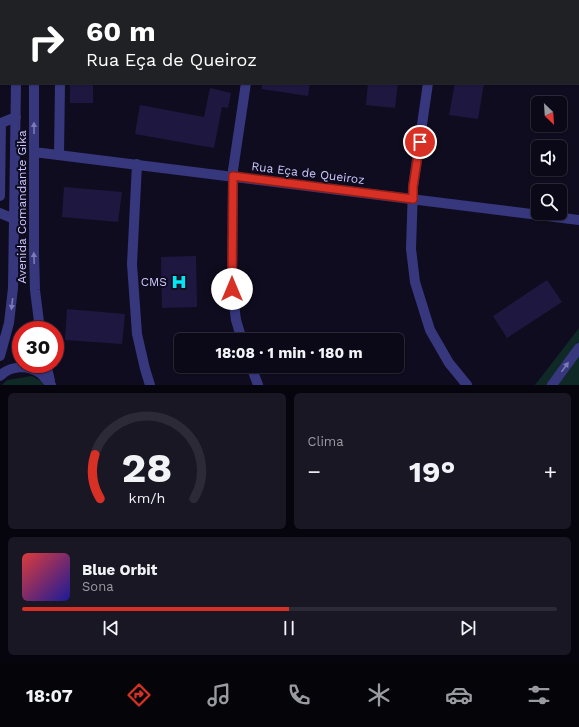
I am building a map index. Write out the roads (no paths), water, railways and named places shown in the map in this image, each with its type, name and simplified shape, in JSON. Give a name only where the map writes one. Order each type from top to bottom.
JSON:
[{"type":"street","name":"Avenida Comandante Gika","points":[[0,356],[9,323],[14,288],[16,84]]},
{"type":"street","name":"Avenida Comandante Gika","points":[[34,84],[34,253],[39,321]]},
{"type":"street","points":[[60,84],[60,155]]},
{"type":"street","points":[[240,333],[236,320],[232,289],[233,170],[246,84]]},
{"type":"street","points":[[428,84],[413,187],[411,249],[416,282],[430,330],[448,364],[467,385]]},
{"type":"street","points":[[0,196],[1,124],[16,117]]},
{"type":"street","name":"Rua Eça de Queiroz","points":[[34,152],[579,220]]},
{"type":"street","points":[[137,164],[132,264],[137,334],[150,385]]},
{"type":"street","points":[[0,213],[14,219]]},
{"type":"street","points":[[552,385],[579,348]]},
{"type":"street","points":[[0,376],[4,372],[16,367],[29,368],[41,374],[51,385]]},
{"type":"street","points":[[48,373],[51,385]]},
{"type":"street","points":[[254,373],[258,385]]},
{"type":"place","name":"CMS","points":[[179,282]]}]
